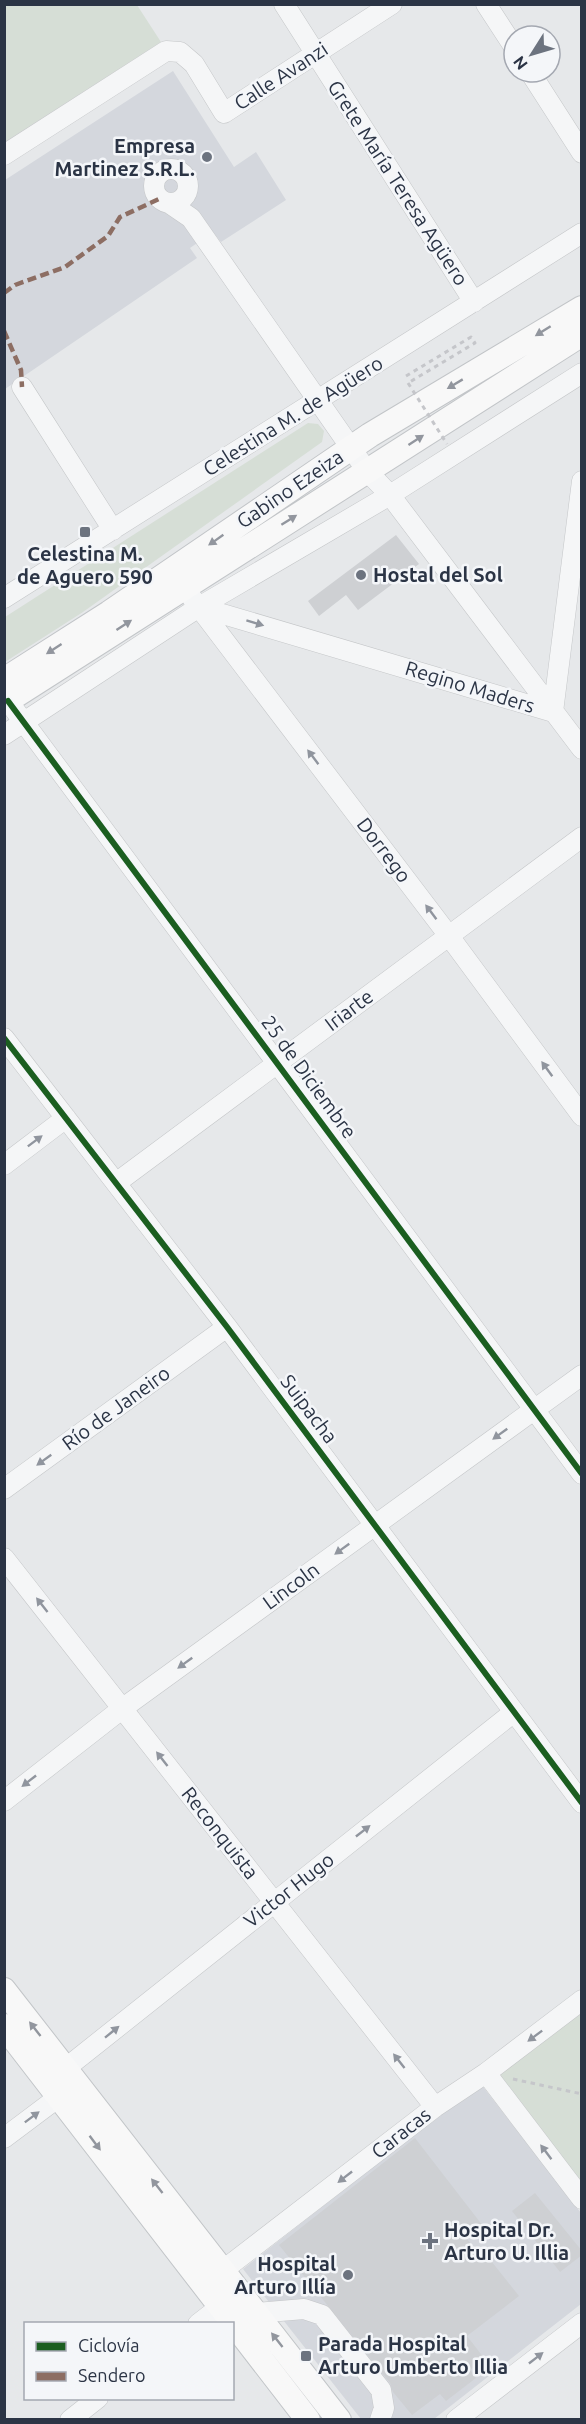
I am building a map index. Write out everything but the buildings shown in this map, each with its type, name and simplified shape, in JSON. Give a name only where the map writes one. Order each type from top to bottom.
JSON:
[{"type":"main road","name":"Gabino Ezeiza","points":[[6,695],[109,613],[351,448],[582,308]]},
{"type":"main road","name":"Gabino Ezeiza","points":[[6,695],[183,587],[581,337]]},
{"type":"main road","points":[[4,1990],[339,2420]]},
{"type":"main road","points":[[4,2026],[232,2322]]},
{"type":"main road","points":[[234,2325],[308,2420]]},
{"type":"street","name":"Grete María Teresa Agüero","points":[[284,4],[474,302]]},
{"type":"street","name":"Calle Avanzi","points":[[4,154],[166,51],[180,52],[194,64],[224,113],[392,4]]},
{"type":"street","points":[[486,4],[502,29]]},
{"type":"street","points":[[538,84],[582,153]]},
{"type":"street","points":[[191,218],[159,199],[154,183],[160,172],[171,168],[182,172],[188,183],[187,210],[191,218],[317,401],[367,471],[390,495],[582,749]]},
{"type":"street","points":[[169,203],[179,201],[187,193]]},
{"type":"street","name":"Celestina M. de Agüero","points":[[4,598],[582,233]]},
{"type":"street","points":[[4,735],[199,607],[390,495],[582,373]]},
{"type":"street","points":[[22,387],[113,530]]},
{"type":"street","name":"Regino Maders","points":[[199,607],[553,712],[582,481]]},
{"type":"street","name":"Dorrego","points":[[183,587],[449,936],[582,1116]]},
{"type":"street","name":"25 de Diciembre","points":[[6,695],[24,723],[582,1474]]},
{"type":"street","name":"Iriarte","points":[[116,1183],[582,837]]},
{"type":"street","name":"Suipacha","points":[[4,1038],[227,1327],[582,1803]]},
{"type":"street","points":[[4,1164],[66,1118]]},
{"type":"street","name":"Río de Janeiro","points":[[4,1489],[227,1327]]},
{"type":"street","name":"Lincoln","points":[[4,1801],[123,1708],[582,1375]]},
{"type":"street","name":"Reconquista","points":[[4,1558],[435,2107]]},
{"type":"street","name":"Victor Hugo","points":[[66,2068],[514,1712]]},
{"type":"street","name":"Caracas","points":[[222,2271],[435,2107],[486,2073],[582,2000]]},
{"type":"street","points":[[486,2073],[582,2199]]},
{"type":"street","points":[[4,2138],[60,2096]]},
{"type":"street","points":[[201,2322],[220,2307]]},
{"type":"street","points":[[255,2313],[304,2309],[322,2314],[381,2390],[384,2408],[380,2420]]},
{"type":"street","points":[[456,2420],[582,2323]]},
{"type":"street","points":[[70,2420],[95,2400]]},
{"type":"path","points":[[406,376],[471,337],[475,343],[408,383],[447,444]]},
{"type":"path","points":[[486,2073],[582,2094]]},
{"type":"path","points":[[314,2387],[354,2355]]},
{"type":"shaded area","points":[[5,4],[137,5],[161,42],[5,142]]},
{"type":"shaded area","points":[[173,71],[234,167],[256,152],[286,200],[221,242],[213,232],[190,248],[197,258],[5,389],[5,180]]},
{"type":"shaded area","points":[[308,423],[318,424],[324,431],[322,442],[83,612],[5,662],[5,617]]},
{"type":"shaded area","points":[[581,2000],[581,2199],[486,2073]]},
{"type":"shaded area","name":"Hospital Dr. Arturo U. Illia","points":[[480,2083],[581,2213],[581,2304],[434,2419],[361,2419],[243,2269]]},
{"type":"marked path","points":[[4,293],[15,285],[65,267],[108,236],[120,217],[159,199]]},
{"type":"marked path","points":[[4,331],[21,370],[22,387]]},
{"type":"cycle path","points":[[8,701],[582,1474]]},
{"type":"cycle path","points":[[4,1038],[227,1327],[582,1803]]},
{"type":"place","name":"Empresa Martinez S.R.L.","points":[[207,157]]},
{"type":"place","name":"Celestina M. de Aguero 590","points":[[85,532]]},
{"type":"place","name":"Hostal del Sol","points":[[361,575]]},
{"type":"place","name":"Hospital Dr. Arturo U. Illia","points":[[430,2241]]},
{"type":"place","name":"Hospital Arturo Illía","points":[[348,2275]]},
{"type":"place","name":"Parada Hospital Arturo Umberto Illia","points":[[306,2356]]}]
